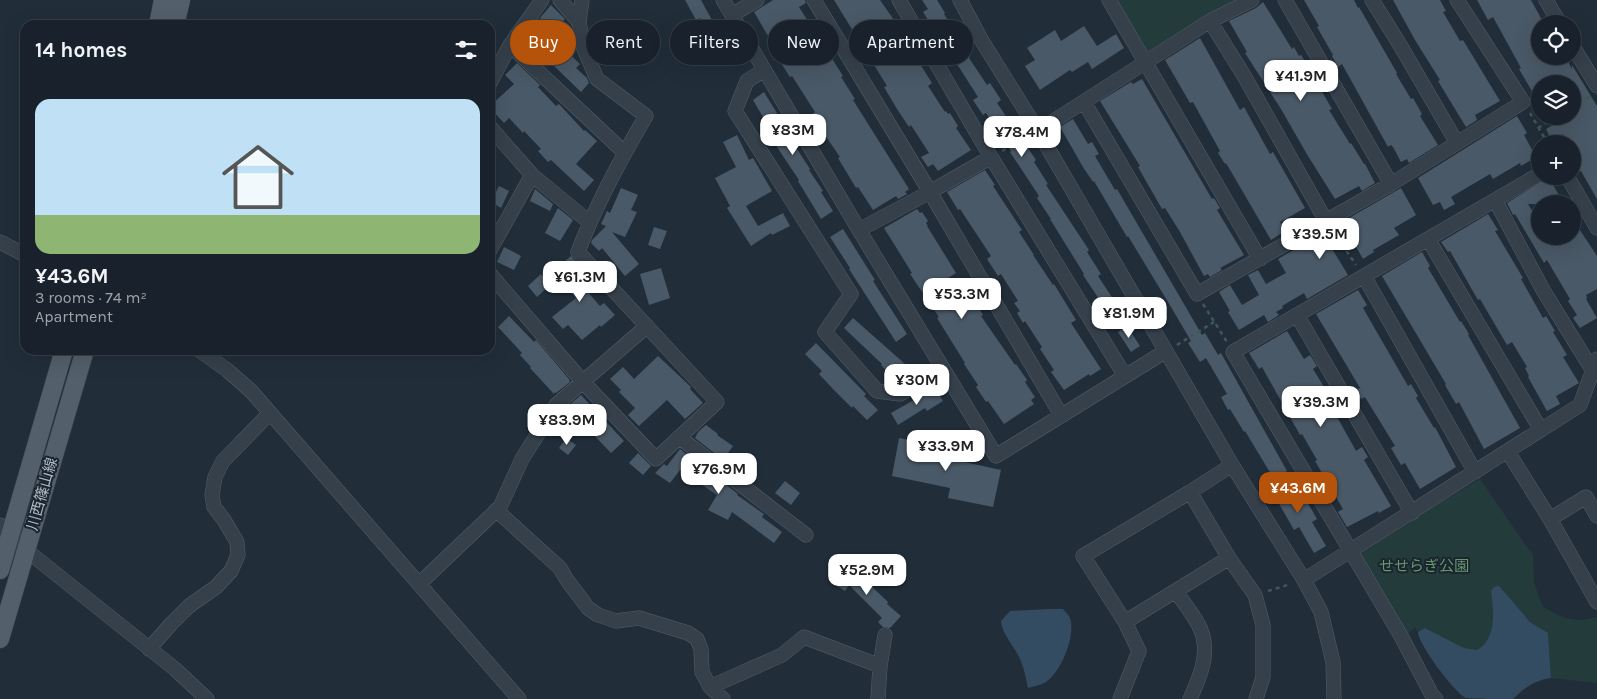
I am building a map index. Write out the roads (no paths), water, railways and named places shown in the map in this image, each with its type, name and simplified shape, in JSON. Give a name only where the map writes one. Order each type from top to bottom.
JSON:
[{"type":"main road","points":[[159,20],[163,0]]},
{"type":"main road","points":[[176,20],[181,0]]},
{"type":"main road","name":"川西篠山線","points":[[0,570],[5,530],[62,355]]},
{"type":"main road","name":"川西篠山線","points":[[1,637],[84,355]]},
{"type":"street","points":[[528,20],[542,0]]},
{"type":"street","points":[[560,0],[579,22]]},
{"type":"street","points":[[495,280],[583,382],[656,459],[717,402],[578,252],[589,222],[646,116],[598,79],[584,49],[579,22],[582,0]]},
{"type":"street","points":[[723,0],[996,456],[1166,351]]},
{"type":"street","points":[[732,15],[757,0]]},
{"type":"street","points":[[814,0],[1061,415]]},
{"type":"street","points":[[899,0],[991,157],[1125,376]]},
{"type":"street","points":[[960,0],[982,41],[1038,131],[1232,465],[1304,580],[1320,612],[1329,642],[1333,662],[1334,699]]},
{"type":"street","points":[[1109,0],[1260,259]]},
{"type":"street","points":[[1038,131],[1210,21],[1252,0]]},
{"type":"street","points":[[1285,0],[1390,184]]},
{"type":"street","points":[[1372,0],[1457,143]]},
{"type":"street","points":[[1084,102],[1197,294],[1390,184],[1523,102],[1457,0]]},
{"type":"street","points":[[1546,0],[1555,15]]},
{"type":"street","points":[[1210,21],[1243,74],[1326,221]]},
{"type":"street","points":[[495,74],[510,45]]},
{"type":"street","points":[[1581,60],[1597,86]]},
{"type":"street","points":[[531,65],[625,153]]},
{"type":"street","points":[[764,70],[748,81],[735,111],[851,294],[825,332],[877,391],[900,394],[943,369]]},
{"type":"street","points":[[495,133],[532,175],[589,222]]},
{"type":"street","points":[[859,230],[991,157]]},
{"type":"street","points":[[495,241],[532,175]]},
{"type":"street","points":[[1436,699],[1432,695],[1401,636],[1233,352],[1531,179]]},
{"type":"street","points":[[1572,185],[1597,228]]},
{"type":"street","points":[[1304,580],[1580,406],[1595,365],[1543,290],[1495,200]]},
{"type":"street","points":[[1428,239],[1541,430]]},
{"type":"street","points":[[0,242],[20,252]]},
{"type":"street","points":[[1364,276],[1476,472]]},
{"type":"street","points":[[1296,316],[1412,513]]},
{"type":"street","points":[[419,584],[500,507],[522,459],[556,406],[647,326]]},
{"type":"street","points":[[207,355],[251,391],[519,699]]},
{"type":"street","points":[[150,649],[183,612],[216,587],[231,571],[238,555],[237,542],[214,507],[212,495],[215,477],[223,461],[270,413]]},
{"type":"street","points":[[679,437],[806,535]]},
{"type":"street","points":[[1508,452],[1550,519],[1597,602]]},
{"type":"street","points":[[1120,699],[1139,651],[1125,622],[1083,556],[1232,465]]},
{"type":"street","points":[[1190,492],[1255,595],[1263,625],[1263,677],[1256,699]]},
{"type":"street","points":[[1550,519],[1586,497],[1597,516]]},
{"type":"street","points":[[496,510],[560,568],[588,608],[598,615],[616,620],[639,618],[688,633],[697,639],[701,649],[702,672],[710,687],[722,699]]},
{"type":"street","points":[[5,530],[26,550],[175,669],[207,699]]},
{"type":"street","points":[[1125,622],[1230,558]]},
{"type":"street","points":[[1176,592],[1200,627],[1203,639],[1203,667],[1190,699]]},
{"type":"street","points":[[878,699],[880,666],[885,635]]},
{"type":"street","points":[[710,687],[782,655],[804,637],[880,666]]},
{"type":"water","points":[[1499,586],[1530,622],[1548,633],[1551,678],[1530,685],[1513,699],[1466,698],[1438,668],[1424,647],[1418,632],[1425,628],[1464,648],[1477,650],[1486,642],[1489,636],[1493,617],[1491,591],[1494,587]]},
{"type":"water","points":[[1063,609],[1069,617],[1071,634],[1069,644],[1062,662],[1052,677],[1044,683],[1028,688],[1021,661],[1006,636],[1001,621],[1010,611]]},
{"type":"park label","name":"せせらぎ公園","points":[[1424,566]]}]
